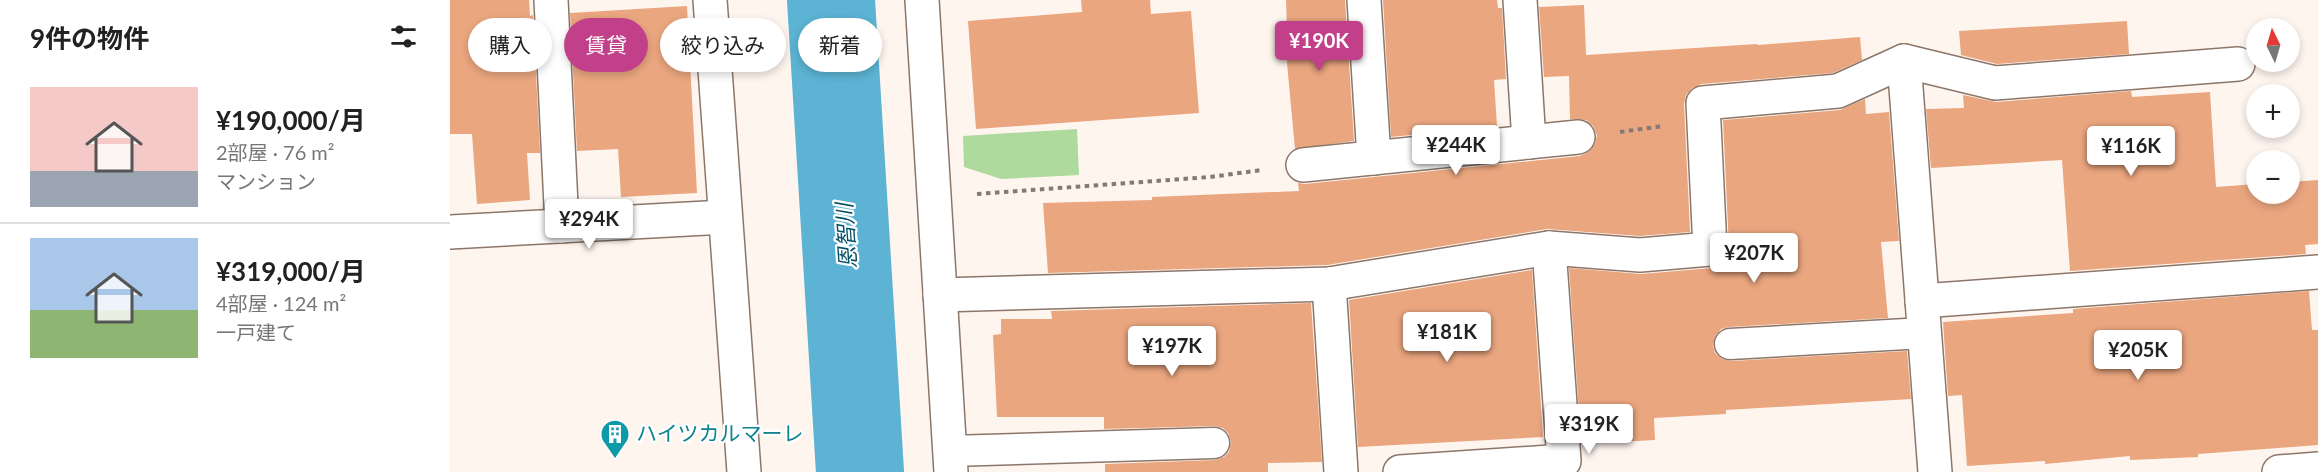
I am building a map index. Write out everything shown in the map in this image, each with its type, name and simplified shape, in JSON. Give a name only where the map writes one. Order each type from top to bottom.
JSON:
[{"type":"street","points":[[551,0],[562,226]]},
{"type":"street","points":[[710,0],[744,472]]},
{"type":"street","points":[[922,0],[950,461]]},
{"type":"street","points":[[1364,0],[1374,158]]},
{"type":"street","points":[[1520,0],[1529,142]]},
{"type":"street","points":[[940,295],[1329,284],[1549,248],[1640,255],[1710,249],[1703,103],[1838,91],[1904,61],[1995,83],[2238,64]]},
{"type":"street","points":[[1904,61],[1935,472]]},
{"type":"street","points":[[1303,165],[1578,137]]},
{"type":"street","points":[[450,232],[725,217]]},
{"type":"street","points":[[1400,472],[1564,461],[1549,248]]},
{"type":"street","points":[[1922,301],[2318,272]]},
{"type":"street","points":[[1329,284],[1341,472]]},
{"type":"street","points":[[2279,472],[2318,469]]},
{"type":"lane","points":[[1731,344],[1924,333]]},
{"type":"lane","points":[[950,461],[1214,442]]},
{"type":"path","points":[[1578,137],[1704,121]]},
{"type":"path","points":[[934,197],[1210,177],[1303,165]]},
{"type":"green space","points":[[1077,129],[1079,175],[1001,179],[964,167],[963,136]]},
{"type":"building","points":[[450,0],[529,0],[530,16],[533,15],[533,18],[468,18],[468,72],[536,72],[540,153],[527,153],[530,200],[477,204],[472,134],[450,134]]},
{"type":"building","points":[[1081,0],[1150,0],[1151,14],[1191,11],[1199,113],[976,129],[968,21],[1082,12]]},
{"type":"building","points":[[1286,0],[1345,0],[1354,141],[1295,149],[1284,31],[1287,31]]},
{"type":"building","points":[[1383,0],[1497,0],[1498,8],[1502,8],[1506,79],[1494,80],[1497,126],[1391,137]]},
{"type":"building","points":[[1584,5],[1586,55],[1860,37],[1862,60],[1833,73],[1701,84],[1692,88],[1686,95],[1684,104],[1690,232],[1640,236],[1547,229],[1327,265],[1048,273],[1043,203],[1152,200],[1152,197],[1299,191],[1298,183],[1580,156],[1588,152],[1595,144],[1597,135],[1593,126],[1586,120],[1570,119],[1569,76],[1544,77],[1539,7]]},
{"type":"building","points":[[687,6],[688,18],[660,18],[660,72],[691,72],[697,193],[621,197],[618,149],[577,151],[573,72],[648,72],[648,18],[570,18],[570,13]]},
{"type":"building","points":[[2127,21],[2129,54],[1997,64],[1961,55],[1959,31]]},
{"type":"building","points":[[2131,91],[2132,97],[2210,92],[2216,187],[2246,185],[2246,204],[2300,204],[2300,181],[2318,180],[2318,244],[2305,245],[2306,254],[2070,271],[2062,160],[1931,168],[1926,109],[1964,108],[1963,95],[1996,102]]},
{"type":"building","points":[[1865,99],[1866,114],[1889,112],[1899,241],[1881,242],[1888,318],[1729,327],[1721,329],[1715,336],[1713,346],[1715,353],[1722,359],[1731,361],[1907,351],[1911,399],[1726,410],[1726,414],[1654,418],[1655,440],[1618,442],[1617,424],[1580,427],[1569,268],[1641,274],[1712,268],[1720,265],[1726,258],[1729,248],[1723,120],[1840,110]]},
{"type":"building","points":[[1532,270],[1543,437],[1358,447],[1349,300]]},
{"type":"building","points":[[2309,291],[2312,330],[2318,330],[2318,445],[2198,454],[2198,457],[2130,460],[2130,456],[2045,464],[2045,461],[1967,466],[1962,395],[1948,396],[1943,322],[2073,313],[2073,309]]},
{"type":"building","points":[[1311,303],[1322,462],[1268,463],[1268,472],[1105,472],[1105,464],[1215,460],[1224,457],[1229,452],[1231,442],[1228,433],[1223,428],[1214,426],[1104,429],[1104,417],[997,417],[993,335],[1001,334],[1001,319],[1052,319],[1051,311]]},
{"type":"waterway","name":"恩智川","points":[[831,0],[860,472]]},
{"type":"place","name":"ハイツカルマーレ","points":[[615,460]]}]
